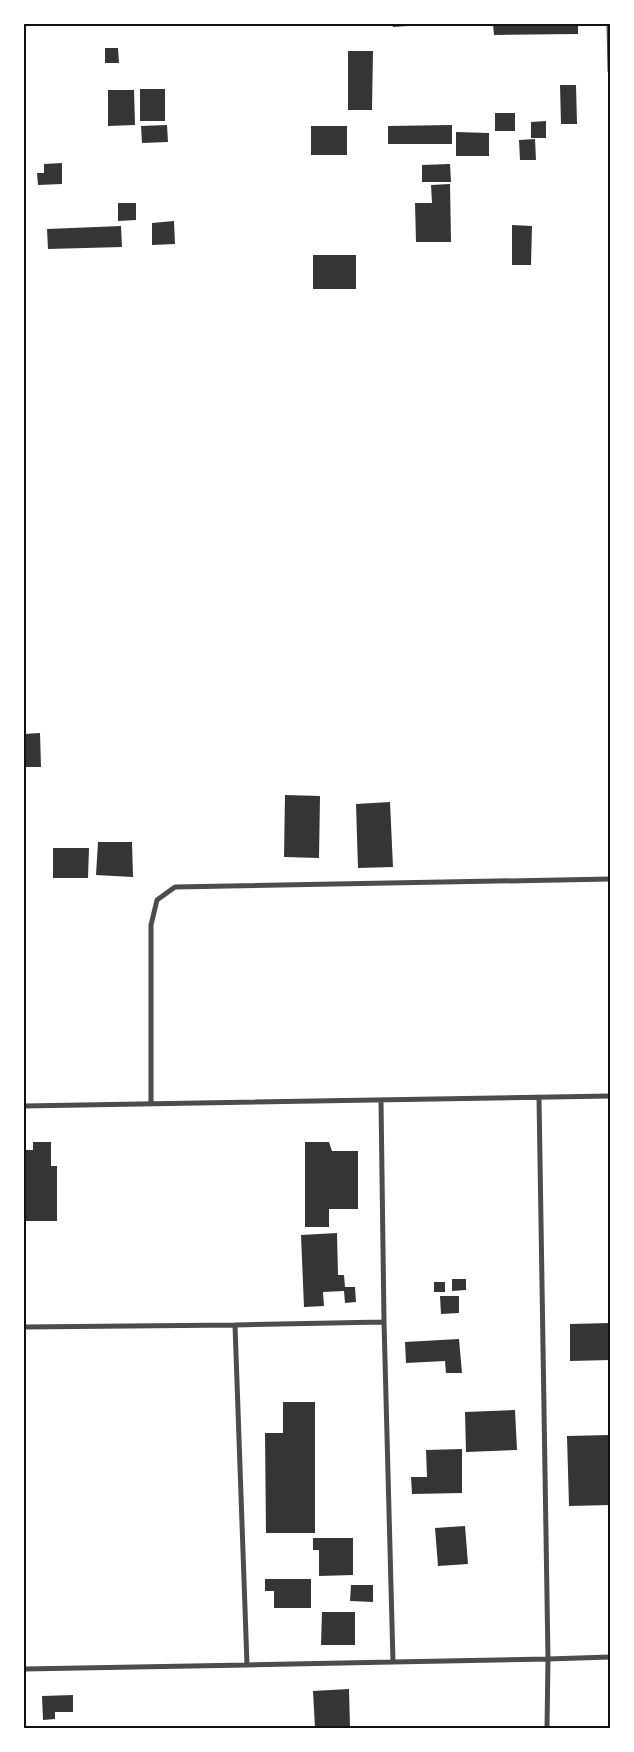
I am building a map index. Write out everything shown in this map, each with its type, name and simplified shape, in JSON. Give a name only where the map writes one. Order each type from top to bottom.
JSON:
[{"type":"street","points":[[609,24],[610,71]]},
{"type":"street","points":[[151,1104],[151,925],[157,900],[175,887],[610,879]]},
{"type":"street","points":[[24,1106],[610,1096]]},
{"type":"street","points":[[539,1097],[548,1659],[547,1728]]},
{"type":"street","points":[[382,1101],[384,1322],[393,1662]]},
{"type":"street","points":[[24,1327],[384,1322]]},
{"type":"street","points":[[235,1325],[247,1665]]},
{"type":"street","points":[[24,1669],[548,1659],[610,1656]]},
{"type":"building","points":[[243,24],[260,24],[260,26],[243,26]]},
{"type":"building","points":[[392,24],[408,24],[408,26],[393,27]]},
{"type":"building","points":[[493,24],[578,24],[578,34],[494,35]]},
{"type":"building","points":[[105,48],[118,48],[119,63],[105,63]]},
{"type":"building","points":[[348,51],[373,51],[372,110],[348,110]]},
{"type":"building","points":[[560,85],[576,85],[577,124],[561,124]]},
{"type":"building","points":[[140,89],[165,89],[165,121],[140,121]]},
{"type":"building","points":[[108,90],[134,90],[135,125],[108,126]]},
{"type":"building","points":[[495,113],[515,113],[515,131],[495,131]]},
{"type":"building","points":[[546,121],[546,138],[531,138],[531,122]]},
{"type":"building","points":[[167,125],[168,142],[142,143],[141,126]]},
{"type":"building","points":[[452,125],[452,144],[388,144],[388,126]]},
{"type":"building","points":[[311,126],[347,126],[347,155],[311,155]]},
{"type":"building","points":[[456,132],[489,133],[489,156],[456,156]]},
{"type":"building","points":[[535,139],[536,160],[520,160],[519,140]]},
{"type":"building","points":[[62,163],[62,184],[38,185],[37,173],[44,173],[44,164]]},
{"type":"building","points":[[450,164],[451,182],[422,182],[422,165]]},
{"type":"building","points":[[450,184],[451,242],[416,242],[415,203],[432,203],[431,185]]},
{"type":"building","points":[[118,203],[136,203],[136,220],[118,221]]},
{"type":"building","points":[[174,221],[175,244],[152,245],[152,223]]},
{"type":"building","points":[[512,225],[532,226],[531,265],[512,265]]},
{"type":"building","points":[[121,226],[122,247],[48,249],[47,229]]},
{"type":"building","points":[[313,255],[356,255],[356,289],[313,289]]},
{"type":"building","points":[[40,733],[41,767],[24,767],[24,734]]},
{"type":"building","points":[[285,795],[320,796],[319,858],[284,857]]},
{"type":"building","points":[[390,802],[393,867],[358,868],[356,804]]},
{"type":"building","points":[[98,842],[132,842],[133,877],[96,875]]},
{"type":"building","points":[[53,848],[89,848],[88,878],[53,878]]},
{"type":"building","points":[[33,1142],[51,1142],[51,1166],[57,1166],[57,1221],[24,1221],[24,1150],[33,1150]]},
{"type":"building","points":[[305,1142],[329,1142],[332,1151],[358,1151],[358,1209],[329,1209],[329,1227],[305,1227]]},
{"type":"building","points":[[337,1233],[338,1275],[344,1275],[345,1287],[355,1287],[356,1302],[345,1303],[344,1291],[323,1292],[324,1306],[304,1307],[301,1235]]},
{"type":"building","points":[[452,1279],[466,1279],[466,1290],[452,1291]]},
{"type":"building","points":[[434,1282],[445,1282],[445,1292],[434,1292]]},
{"type":"building","points":[[440,1296],[459,1296],[459,1313],[441,1314]]},
{"type":"building","points":[[610,1323],[610,1360],[570,1361],[570,1324]]},
{"type":"building","points":[[459,1339],[462,1373],[446,1373],[445,1361],[406,1363],[405,1342]]},
{"type":"building","points":[[283,1402],[315,1402],[315,1533],[266,1533],[265,1433],[283,1433]]},
{"type":"building","points":[[515,1410],[517,1450],[466,1452],[465,1412]]},
{"type":"building","points":[[610,1435],[610,1505],[569,1506],[567,1436]]},
{"type":"building","points":[[462,1449],[462,1493],[412,1494],[411,1477],[427,1477],[426,1450]]},
{"type":"building","points":[[465,1526],[468,1564],[438,1566],[435,1528]]},
{"type":"building","points":[[313,1538],[353,1538],[353,1575],[319,1576],[319,1550],[313,1550]]},
{"type":"building","points":[[265,1579],[311,1579],[311,1608],[274,1608],[274,1591],[265,1591]]},
{"type":"building","points":[[351,1585],[373,1585],[373,1602],[350,1601]]},
{"type":"building","points":[[322,1612],[355,1612],[355,1645],[321,1645]]},
{"type":"building","points":[[349,1689],[350,1728],[315,1728],[313,1691]]},
{"type":"building","points":[[73,1695],[73,1712],[55,1712],[55,1719],[43,1720],[42,1696]]}]
